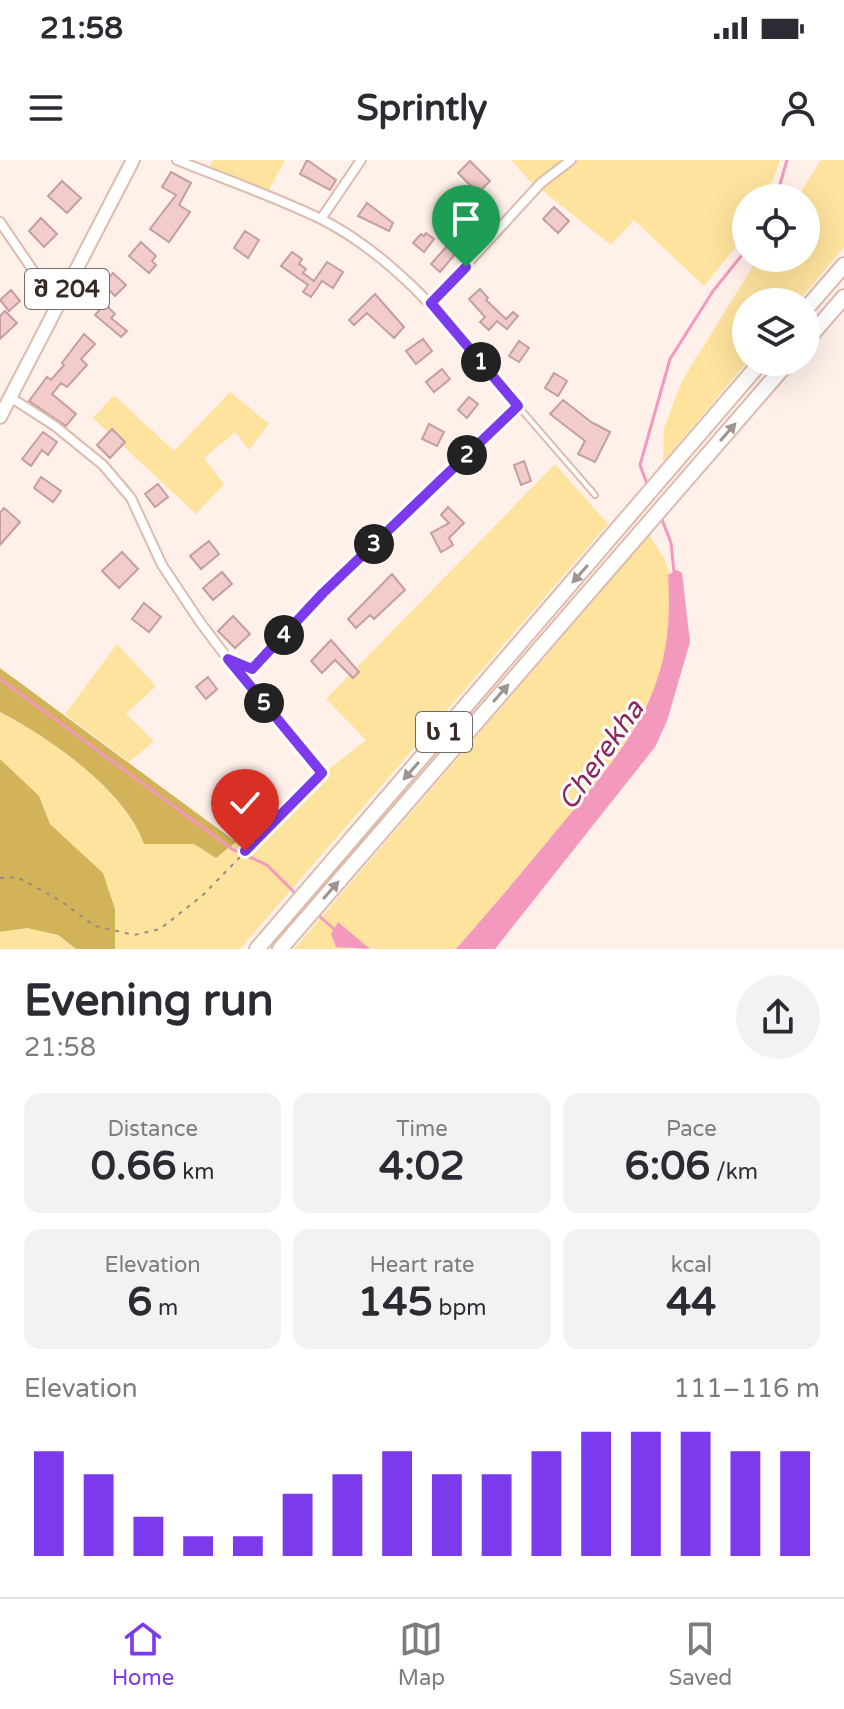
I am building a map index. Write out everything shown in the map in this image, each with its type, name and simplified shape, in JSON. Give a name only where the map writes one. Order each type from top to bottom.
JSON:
[{"type":"highway","points":[[820,293],[844,265]]},
{"type":"highway","points":[[820,325],[844,297]]},
{"type":"highway","name":"ს 1","points":[[257,949],[749,376]]},
{"type":"highway","name":"ს 1","points":[[280,949],[776,376]]},
{"type":"main road","name":"შ 204","points":[[0,417],[133,160]]},
{"type":"street","points":[[10,397],[55,426],[103,465],[131,498],[162,565],[228,659],[252,669],[323,593],[518,406],[431,303],[372,254],[321,219],[177,160]]},
{"type":"street","points":[[321,219],[361,160]]},
{"type":"street","points":[[431,303],[541,183],[571,160]]},
{"type":"street","points":[[0,222],[58,307]]},
{"type":"lane","points":[[518,406],[595,495]]},
{"type":"path","points":[[0,878],[17,877],[61,901],[95,926],[134,935],[160,929],[203,895],[322,773],[228,659]]},
{"type":"shaded area","points":[[213,160],[285,160],[269,190],[209,168]]},
{"type":"shaded area","points":[[511,160],[780,160],[771,184],[732,184],[732,251],[704,286],[634,220],[611,245],[530,181]]},
{"type":"shaded area","points":[[821,160],[844,160],[844,247],[810,288],[739,288],[749,272],[820,272],[820,184],[806,184]]},
{"type":"shaded area","points":[[732,300],[732,376],[735,376],[663,462],[664,428],[682,381]]},
{"type":"shaded area","points":[[230,392],[269,424],[249,450],[235,432],[204,458],[224,484],[196,514],[93,418],[114,395],[174,451]]},
{"type":"shaded area","points":[[555,464],[608,524],[240,949],[115,949],[115,909],[103,873],[50,824],[39,796],[0,759],[0,712],[62,751],[103,786],[134,824],[144,844],[194,844],[216,858],[366,740],[326,699]]},
{"type":"shaded area","points":[[649,535],[668,568],[670,610],[667,644],[648,704],[615,758],[489,911],[456,949],[370,949],[346,930],[347,949],[294,949]]},
{"type":"shaded area","points":[[677,570],[682,573],[690,642],[667,721],[655,747],[495,949],[456,949],[590,790],[646,708],[665,649],[669,614],[668,575]]},
{"type":"shaded area","points":[[117,644],[156,686],[126,714],[154,741],[129,762],[65,714]]},
{"type":"shaded area","points":[[0,668],[236,842],[216,858],[194,844],[144,844],[135,824],[121,805],[84,768],[41,736],[0,712]]},
{"type":"shaded area","points":[[0,759],[39,796],[50,824],[103,873],[115,909],[115,949],[76,949],[58,935],[27,928],[0,932]]},
{"type":"shaded area","points":[[338,922],[370,949],[336,947],[331,934]]},
{"type":"shaded area","points":[[27,928],[57,935],[76,949],[0,949],[0,932]]},
{"type":"building","points":[[307,160],[336,180],[330,190],[300,174]]},
{"type":"building","points":[[470,161],[490,181],[478,193],[458,173]]},
{"type":"building","points":[[171,172],[191,183],[179,205],[190,212],[169,242],[150,229],[176,195],[162,187]]},
{"type":"building","points":[[62,181],[81,198],[67,213],[48,196]]},
{"type":"building","points":[[367,203],[393,223],[389,231],[358,216]]},
{"type":"building","points":[[554,207],[569,221],[558,233],[543,219]]},
{"type":"building","points":[[41,218],[57,234],[44,247],[29,231]]},
{"type":"building","points":[[245,231],[259,240],[248,258],[234,248]]},
{"type":"building","points":[[426,233],[434,239],[424,252],[413,243]]},
{"type":"building","points":[[141,242],[156,256],[152,261],[156,265],[149,273],[129,256]]},
{"type":"building","points":[[447,246],[456,253],[440,272],[431,264]]},
{"type":"building","points":[[292,252],[302,259],[299,264],[306,269],[303,273],[314,281],[327,262],[343,272],[333,288],[322,281],[311,297],[303,292],[308,285],[281,266]]},
{"type":"building","points":[[113,273],[126,285],[115,296],[103,284]]},
{"type":"building","points":[[480,289],[488,298],[486,300],[506,319],[513,312],[518,316],[507,329],[497,321],[489,330],[480,322],[485,317],[469,299]]},
{"type":"building","points":[[11,290],[20,301],[9,311],[0,300]]},
{"type":"building","points":[[375,294],[404,327],[394,338],[367,313],[354,325],[349,320]]},
{"type":"building","points":[[105,304],[115,314],[111,318],[127,331],[121,337],[95,315]]},
{"type":"building","points":[[5,311],[17,323],[0,339],[0,316]]},
{"type":"building","points":[[84,334],[95,344],[81,359],[87,365],[67,387],[61,383],[52,394],[76,414],[66,426],[29,401],[47,377],[51,380],[64,365],[62,363]]},
{"type":"building","points":[[423,339],[432,351],[416,364],[406,351]]},
{"type":"building","points":[[519,341],[529,348],[519,362],[509,356]]},
{"type":"building","points":[[442,369],[450,379],[434,392],[426,382]]},
{"type":"building","points":[[554,373],[567,381],[558,396],[545,388]]},
{"type":"building","points":[[469,397],[478,404],[467,418],[458,410]]},
{"type":"building","points":[[563,400],[591,422],[610,432],[595,462],[578,454],[585,441],[550,414]]},
{"type":"building","points":[[429,424],[444,432],[437,446],[422,439]]},
{"type":"building","points":[[112,429],[125,442],[110,458],[97,445]]},
{"type":"building","points":[[43,432],[57,442],[48,455],[42,450],[31,466],[22,459]]},
{"type":"building","points":[[524,461],[531,481],[521,485],[514,465]]},
{"type":"building","points":[[41,477],[61,491],[53,502],[34,488]]},
{"type":"building","points":[[158,484],[168,497],[155,507],[145,494]]},
{"type":"building","points":[[448,507],[464,523],[449,538],[453,545],[441,552],[431,533],[449,523],[441,515]]},
{"type":"building","points":[[4,508],[20,522],[0,545],[0,513]]},
{"type":"building","points":[[209,541],[219,554],[201,569],[190,556]]},
{"type":"building","points":[[122,552],[138,569],[119,588],[102,571]]},
{"type":"building","points":[[222,572],[232,584],[213,600],[203,588]]},
{"type":"building","points":[[392,574],[405,590],[374,619],[370,615],[356,628],[348,619]]},
{"type":"building","points":[[144,603],[161,617],[149,632],[132,619]]},
{"type":"building","points":[[233,616],[250,634],[235,648],[218,631]]},
{"type":"building","points":[[331,640],[359,672],[353,678],[335,660],[322,673],[311,661]]},
{"type":"building","points":[[208,677],[217,689],[206,699],[196,687]]},
{"type":"waterway","name":"Cherekha","points":[[780,184],[787,160]]},
{"type":"waterway","name":"Cherekha","points":[[647,484],[640,465],[670,359],[713,291],[732,267]]},
{"type":"waterway","name":"Cherekha","points":[[661,517],[671,543],[674,572]]},
{"type":"waterway","points":[[0,679],[232,849],[267,865],[297,895]]},
{"type":"waterway","points":[[317,914],[335,930]]},
{"type":"route","points":[[245,851],[322,773],[228,659],[252,669],[323,593],[518,406],[431,303],[466,267]]}]
